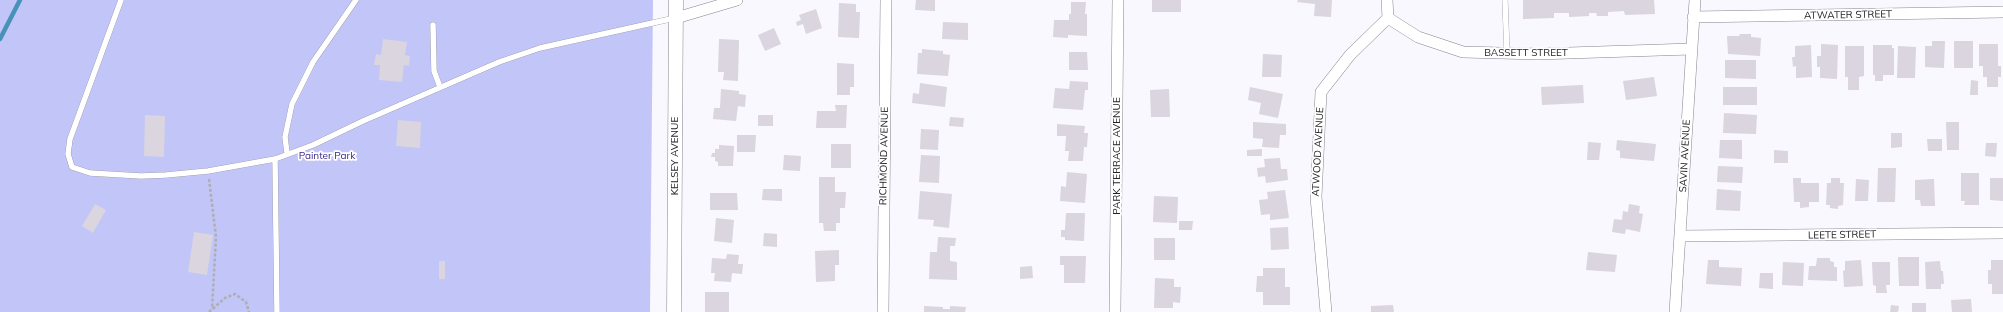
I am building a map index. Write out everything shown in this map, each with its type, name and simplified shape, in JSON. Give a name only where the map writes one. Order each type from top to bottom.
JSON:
[{"type":"street","name":"KELSEY AVENUE","points":[[674,312],[676,0]]},
{"type":"street","points":[[676,18],[737,0]]},
{"type":"street","name":"RICHMOND AVENUE","points":[[883,312],[886,0]]},
{"type":"street","name":"PARK TERRACE AVENUE","points":[[1115,312],[1118,0]]},
{"type":"street","points":[[1386,0],[1388,18]]},
{"type":"street","name":"SAVIN AVENUE","points":[[1675,312],[1695,0]]},
{"type":"street","name":"ATWATER STREET","points":[[1693,17],[2003,12]]},
{"type":"street","name":"BASSETT STREET","points":[[1388,18],[1418,36],[1463,52],[1538,54],[1691,49]]},
{"type":"street","name":"ATWOOD AVENUE","points":[[1326,312],[1316,197],[1321,92],[1350,55],[1388,18]]},
{"type":"street","name":"LEETE STREET","points":[[1681,236],[2003,233]]},
{"type":"lane","points":[[121,0],[70,139],[68,154],[72,167],[90,173],[141,176],[208,171],[274,159],[312,145],[499,62],[540,48],[676,18]]},
{"type":"lane","points":[[287,154],[285,137],[292,104],[313,62],[356,0]]},
{"type":"lane","points":[[1505,0],[1507,53]]},
{"type":"lane","points":[[433,25],[432,56],[434,70],[440,87]]},
{"type":"lane","points":[[274,159],[277,312]]},
{"type":"path","points":[[208,171],[216,237],[210,311]]},
{"type":"path","points":[[210,311],[225,298],[235,294],[246,302],[249,312]]},
{"type":"green space","name":"Painter Park","points":[[0,0],[653,0],[650,312],[0,312]]},
{"type":"building","points":[[916,0],[935,0],[935,11],[915,10]]},
{"type":"building","points":[[1152,0],[1181,0],[1181,12],[1152,12]]},
{"type":"building","points":[[1298,0],[1332,0],[1331,17],[1314,16],[1315,4],[1297,2]]},
{"type":"building","points":[[1523,0],[1654,0],[1655,14],[1625,15],[1624,11],[1608,12],[1608,16],[1597,16],[1596,13],[1589,13],[1589,16],[1569,17],[1569,13],[1554,13],[1554,18],[1523,19]]},
{"type":"building","points":[[1071,2],[1086,2],[1085,14],[1087,14],[1087,36],[1068,35],[1068,38],[1053,37],[1054,20],[1069,20],[1069,14],[1071,14]]},
{"type":"building","points":[[839,3],[856,4],[856,12],[860,12],[859,38],[838,37]]},
{"type":"building","points":[[816,9],[822,28],[806,34],[803,24],[797,26],[796,22],[801,20],[799,15]]},
{"type":"building","points":[[943,22],[968,23],[968,40],[942,39]]},
{"type":"building","points":[[774,28],[781,44],[765,51],[758,35]]},
{"type":"building","points":[[1740,34],[1751,34],[1751,37],[1761,38],[1760,56],[1728,54],[1727,36],[1739,36]]},
{"type":"building","points":[[383,39],[407,42],[405,55],[410,56],[409,66],[404,65],[402,82],[379,80],[380,65],[374,65],[376,54],[381,55]]},
{"type":"building","points":[[719,39],[739,40],[738,81],[723,80],[724,72],[718,72]]},
{"type":"building","points":[[1932,41],[1945,41],[1944,68],[1925,67],[1925,46],[1932,46]]},
{"type":"building","points":[[1954,41],[1973,41],[1973,68],[1954,68]]},
{"type":"building","points":[[1821,44],[1838,45],[1837,79],[1820,78],[1820,67],[1817,67],[1817,56],[1821,56]]},
{"type":"building","points":[[1979,44],[1998,44],[1998,66],[2001,66],[2001,77],[1998,77],[1998,87],[1987,87],[1987,77],[1983,77],[1983,66],[1979,66]]},
{"type":"building","points":[[1811,45],[1812,77],[1796,78],[1796,66],[1793,67],[1792,57],[1795,57],[1795,46]]},
{"type":"building","points":[[1873,45],[1892,45],[1892,48],[1894,48],[1894,75],[1883,75],[1883,81],[1875,81],[1875,75],[1873,75]]},
{"type":"building","points":[[1845,46],[1864,46],[1864,76],[1859,77],[1859,90],[1848,90],[1848,77],[1845,77]]},
{"type":"building","points":[[1898,46],[1916,47],[1915,78],[1897,78]]},
{"type":"building","points":[[922,49],[943,51],[943,54],[950,55],[948,76],[917,74],[918,53],[922,53]]},
{"type":"building","points":[[1069,52],[1087,52],[1088,70],[1069,70]]},
{"type":"building","points":[[1263,54],[1282,55],[1281,77],[1262,77]]},
{"type":"building","points":[[1725,60],[1756,60],[1756,79],[1725,78]]},
{"type":"building","points":[[837,63],[854,64],[854,87],[850,87],[850,95],[837,95]]},
{"type":"building","points":[[1654,77],[1657,96],[1626,100],[1623,81]]},
{"type":"building","points":[[1971,80],[1978,81],[1978,95],[1970,95]]},
{"type":"building","points":[[1070,81],[1088,82],[1088,90],[1085,90],[1083,110],[1053,108],[1055,88],[1069,89]]},
{"type":"building","points":[[920,83],[947,87],[945,107],[912,103],[913,93],[919,94]]},
{"type":"building","points":[[1583,85],[1584,103],[1542,105],[1541,87]]},
{"type":"building","points":[[1250,87],[1283,94],[1278,118],[1259,114],[1261,103],[1248,100]]},
{"type":"building","points":[[1723,87],[1757,87],[1757,105],[1723,105]]},
{"type":"building","points":[[721,89],[739,91],[739,94],[746,95],[745,107],[738,106],[736,121],[713,119],[714,108],[720,108]]},
{"type":"building","points":[[1169,89],[1170,117],[1151,117],[1150,90]]},
{"type":"building","points":[[835,105],[847,105],[846,128],[816,128],[817,111],[836,111]]},
{"type":"building","points":[[1724,113],[1757,115],[1756,134],[1723,133]]},
{"type":"building","points":[[145,115],[165,116],[164,157],[144,156]]},
{"type":"building","points":[[758,115],[773,115],[773,126],[758,126]]},
{"type":"building","points":[[950,117],[964,118],[963,127],[949,126]]},
{"type":"building","points":[[398,120],[421,122],[420,148],[396,146]]},
{"type":"building","points":[[1253,122],[1286,124],[1286,135],[1280,135],[1279,148],[1262,147],[1263,139],[1253,138]]},
{"type":"building","points":[[1946,122],[1959,122],[1959,150],[1947,150]]},
{"type":"building","points":[[1057,124],[1085,126],[1084,133],[1088,133],[1087,147],[1084,147],[1083,161],[1068,161],[1069,151],[1065,151],[1066,136],[1057,136]]},
{"type":"building","points":[[921,129],[939,130],[938,150],[920,149]]},
{"type":"building","points":[[1891,133],[1902,133],[1902,147],[1891,148]]},
{"type":"building","points":[[737,135],[756,135],[755,152],[737,152]]},
{"type":"building","points":[[1927,139],[1942,139],[1942,151],[1928,151]]},
{"type":"building","points":[[1617,140],[1656,144],[1654,161],[1620,158],[1620,151],[1616,150]]},
{"type":"building","points":[[1720,140],[1742,140],[1742,159],[1719,158]]},
{"type":"building","points":[[1588,142],[1601,143],[1599,160],[1587,160]]},
{"type":"building","points":[[1986,143],[1997,143],[1996,157],[1985,156]]},
{"type":"building","points":[[831,144],[851,144],[851,168],[831,168]]},
{"type":"building","points":[[719,145],[734,146],[733,166],[718,166],[718,162],[715,161],[715,157],[711,157],[712,153],[715,153],[715,149],[719,149]]},
{"type":"building","points":[[1262,149],[1262,156],[1247,156],[1247,150]]},
{"type":"building","points":[[1774,150],[1788,151],[1788,163],[1774,163]]},
{"type":"building","points":[[784,155],[801,156],[800,171],[783,170]]},
{"type":"building","points":[[921,155],[940,156],[939,183],[919,182]]},
{"type":"building","points":[[1280,158],[1281,169],[1287,169],[1288,180],[1266,183],[1265,176],[1258,177],[1257,168],[1265,167],[1264,159]]},
{"type":"building","points":[[1718,166],[1743,167],[1742,183],[1717,182]]},
{"type":"building","points":[[1878,168],[1896,168],[1895,202],[1877,202]]},
{"type":"building","points":[[1067,172],[1087,174],[1085,203],[1060,201],[1061,186],[1066,187]]},
{"type":"building","points":[[1961,173],[1979,173],[1979,205],[1964,205],[1965,201],[1961,201]]},
{"type":"building","points":[[819,177],[835,177],[835,192],[846,192],[845,208],[840,208],[840,223],[836,223],[836,231],[824,231],[823,223],[819,223]]},
{"type":"building","points":[[1793,178],[1801,178],[1801,183],[1819,183],[1819,202],[1809,202],[1809,207],[1800,208],[1800,202],[1794,202]]},
{"type":"building","points":[[1831,178],[1840,178],[1840,183],[1844,183],[1843,205],[1838,206],[1838,209],[1830,208],[1830,205],[1826,205],[1827,183],[1831,183]]},
{"type":"building","points":[[1990,178],[2003,178],[2003,201],[1990,200]]},
{"type":"building","points":[[1856,179],[1869,180],[1868,201],[1855,201]]},
{"type":"building","points":[[1934,179],[1935,206],[1921,206],[1920,200],[1915,200],[1915,180]]},
{"type":"building","points":[[763,189],[782,189],[782,201],[762,200]]},
{"type":"building","points":[[1717,189],[1741,191],[1740,211],[1716,210]]},
{"type":"building","points":[[1285,190],[1289,218],[1270,220],[1270,214],[1261,215],[1259,200],[1268,199],[1267,192]]},
{"type":"building","points":[[920,191],[952,194],[949,228],[933,226],[934,220],[918,219]]},
{"type":"building","points":[[710,193],[737,193],[738,210],[710,210]]},
{"type":"building","points":[[1154,196],[1178,197],[1177,223],[1153,222]]},
{"type":"building","points":[[95,204],[106,210],[93,233],[82,226]]},
{"type":"building","points":[[1629,204],[1640,206],[1639,213],[1643,214],[1640,232],[1626,229],[1625,234],[1612,232],[1614,219],[1622,220],[1623,211],[1628,212]]},
{"type":"building","points":[[1066,213],[1085,213],[1084,241],[1065,240],[1065,237],[1061,237],[1061,230],[1065,230]]},
{"type":"building","points":[[716,218],[734,220],[732,243],[714,241]]},
{"type":"building","points":[[1179,221],[1193,221],[1192,230],[1179,230]]},
{"type":"building","points":[[1288,227],[1289,249],[1271,250],[1270,228]]},
{"type":"building","points":[[194,232],[213,235],[207,275],[188,272]]},
{"type":"building","points":[[764,233],[777,234],[777,247],[763,246]]},
{"type":"building","points":[[938,237],[956,238],[955,246],[950,246],[950,261],[957,262],[957,280],[929,279],[930,252],[937,252]]},
{"type":"building","points":[[1154,238],[1175,238],[1175,260],[1154,260]]},
{"type":"building","points":[[839,250],[839,265],[835,265],[835,281],[816,282],[815,251]]},
{"type":"building","points":[[1588,252],[1617,255],[1615,272],[1586,270]]},
{"type":"building","points":[[727,254],[739,255],[738,264],[743,264],[742,274],[732,273],[731,282],[714,281],[715,273],[711,273],[712,258],[726,259]]},
{"type":"building","points":[[1060,256],[1086,256],[1085,283],[1064,283],[1064,265],[1060,265]]},
{"type":"building","points":[[1898,257],[1919,257],[1919,286],[1899,286]]},
{"type":"building","points":[[1817,258],[1830,258],[1830,261],[1834,262],[1834,267],[1837,267],[1837,281],[1808,280],[1809,266],[1816,266]]},
{"type":"building","points":[[1708,260],[1719,260],[1719,267],[1742,268],[1741,286],[1706,284]]},
{"type":"building","points":[[1861,260],[1863,286],[1844,287],[1843,271],[1845,270],[1845,261]]},
{"type":"building","points":[[1991,260],[2003,260],[2003,294],[1992,294],[1992,284],[1988,284],[1988,270],[1991,270]]},
{"type":"building","points":[[439,261],[445,261],[445,279],[439,279]]},
{"type":"building","points":[[1940,261],[1941,271],[1943,271],[1944,284],[1941,284],[1941,289],[1926,289],[1925,262]]},
{"type":"building","points":[[1783,262],[1804,263],[1803,286],[1782,285]]},
{"type":"building","points":[[1872,262],[1890,262],[1890,285],[1886,285],[1887,293],[1876,293],[1876,286],[1873,285]]},
{"type":"building","points":[[1032,266],[1033,278],[1020,279],[1020,267]]},
{"type":"building","points":[[1263,268],[1285,268],[1285,287],[1290,287],[1290,305],[1263,305],[1263,292],[1256,292],[1257,276],[1263,276]]},
{"type":"building","points":[[1760,273],[1773,273],[1773,289],[1759,288]]},
{"type":"building","points":[[1155,278],[1174,279],[1174,287],[1181,287],[1180,303],[1173,302],[1173,308],[1154,308]]},
{"type":"building","points":[[705,292],[729,292],[729,312],[705,312]]},
{"type":"building","points":[[1971,299],[1972,312],[1952,312],[1951,300]]},
{"type":"building","points":[[1912,303],[1926,303],[1926,312],[1912,312]]},
{"type":"building","points":[[1393,305],[1394,312],[1371,312],[1371,306]]},
{"type":"building","points":[[1891,305],[1899,306],[1898,312],[1890,312]]},
{"type":"building","points":[[924,306],[943,307],[943,309],[950,309],[950,306],[966,307],[965,312],[924,312]]},
{"type":"waterway","points":[[0,39],[20,0]]}]
